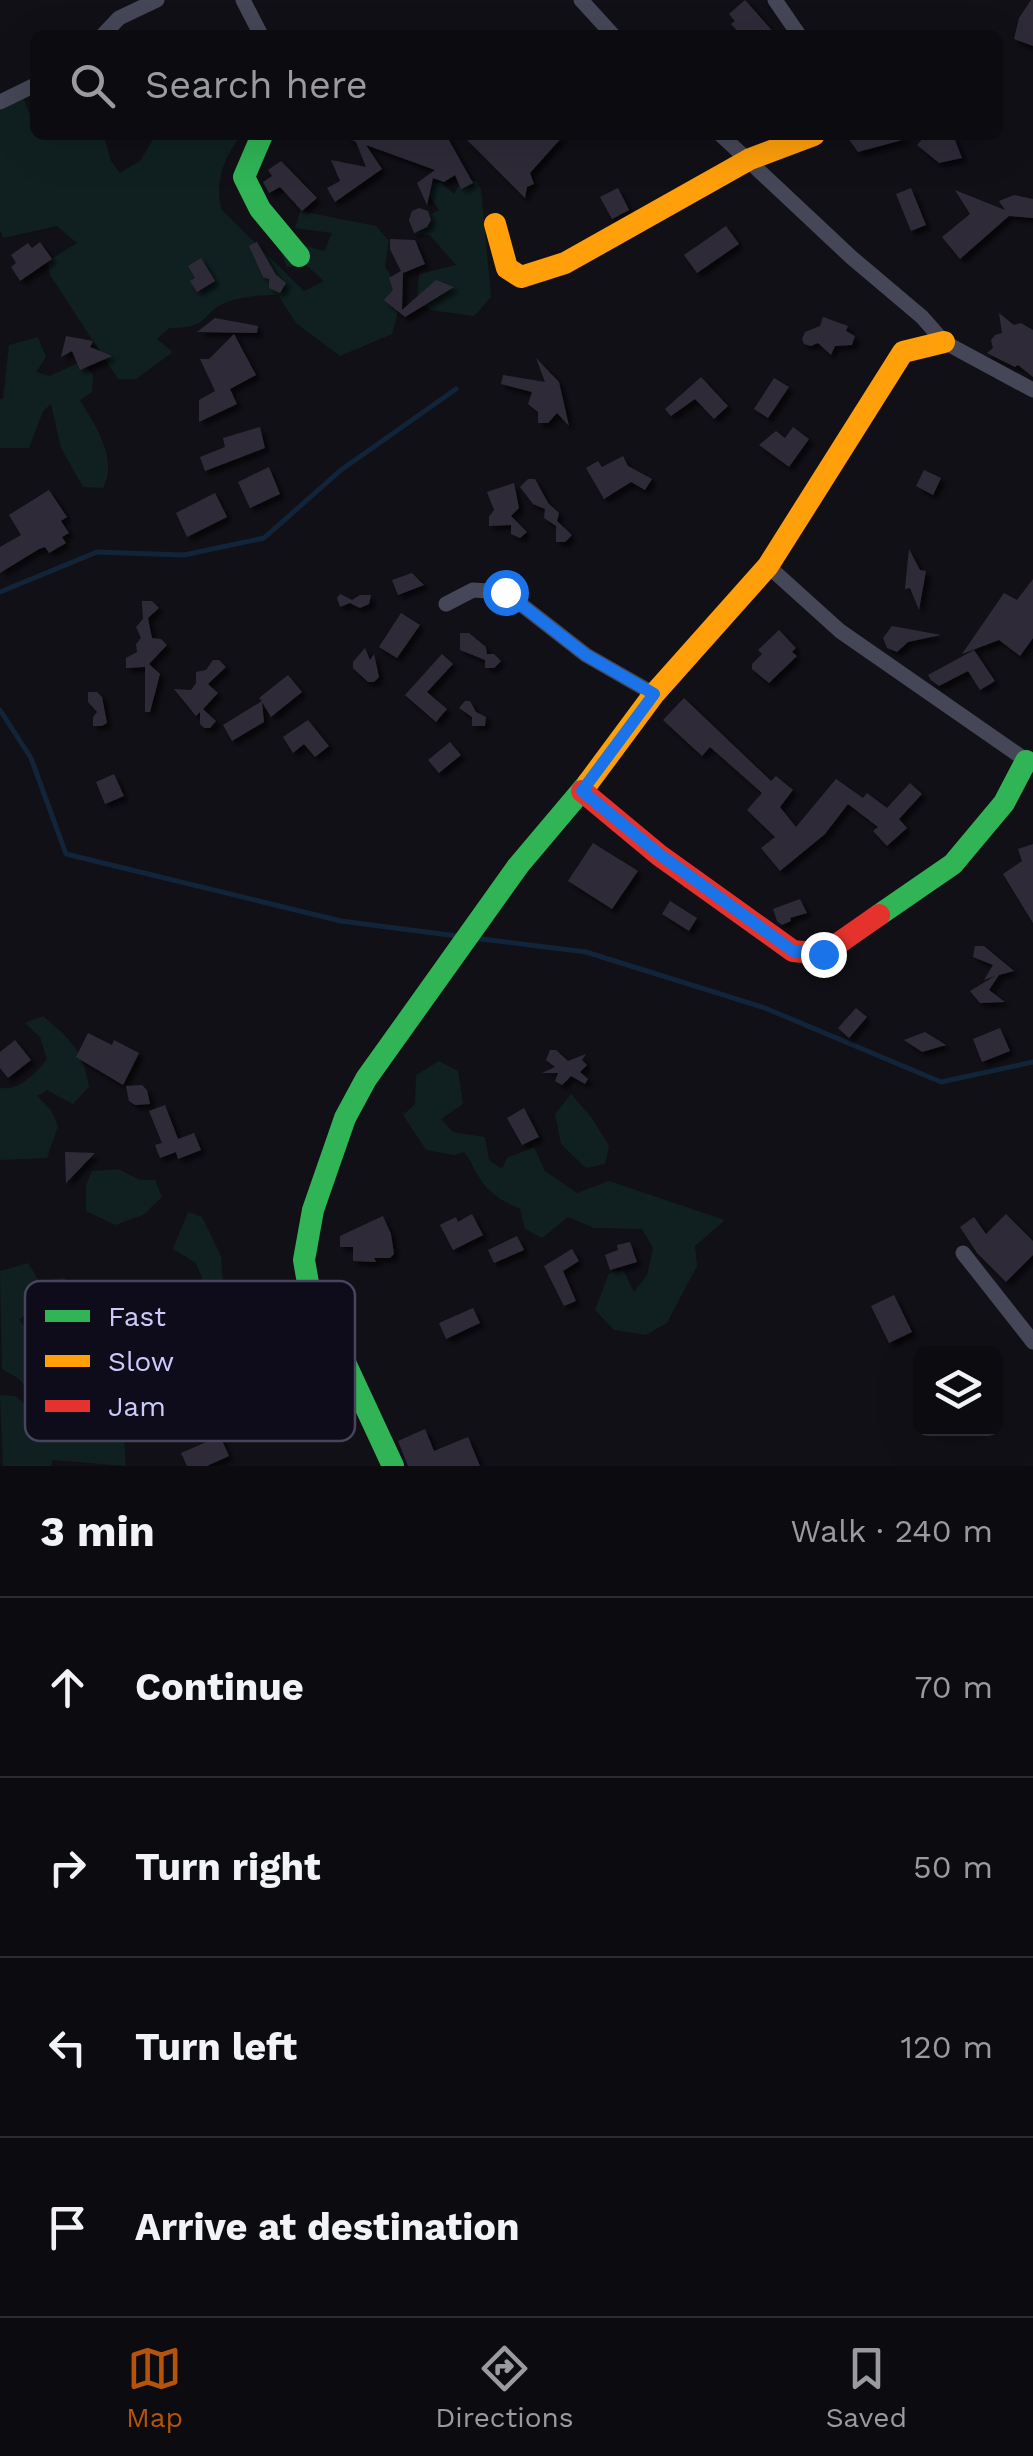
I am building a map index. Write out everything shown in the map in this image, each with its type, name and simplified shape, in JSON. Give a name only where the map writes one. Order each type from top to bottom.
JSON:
[{"type":"street","points":[[108,30],[119,18],[158,0]]},
{"type":"street","points":[[243,0],[258,30]]},
{"type":"street","points":[[582,0],[609,30]]},
{"type":"street","points":[[775,0],[796,30]]},
{"type":"street","points":[[0,102],[30,87]]},
{"type":"street","points":[[260,140],[244,177],[260,209],[299,256]]},
{"type":"street","points":[[727,140],[944,342],[1033,390]]},
{"type":"street","points":[[495,224],[504,266],[515,276],[535,277],[750,159],[801,140]]},
{"type":"street","points":[[308,1281],[305,1238],[312,1210],[334,1142],[366,1079],[518,866],[582,791],[654,694],[768,566],[922,318]]},
{"type":"street","points":[[903,352],[944,342]]},
{"type":"street","points":[[582,791],[659,854],[793,951],[823,954],[953,864],[1004,803],[1030,763],[840,630],[768,566]]},
{"type":"street","points":[[446,604],[473,590],[505,592],[586,655],[654,694]]},
{"type":"street","points":[[962,1254],[1033,1342]]},
{"type":"street","points":[[355,1383],[394,1466]]},
{"type":"shaded area","points":[[19,89],[30,114],[30,140],[105,140],[111,161],[120,173],[140,161],[153,140],[238,140],[222,171],[222,210],[304,291],[324,281],[307,266],[287,267],[278,247],[295,243],[324,251],[332,233],[295,228],[300,211],[376,226],[389,241],[385,267],[397,291],[392,334],[340,356],[296,323],[278,295],[246,297],[218,306],[192,326],[169,328],[157,339],[173,352],[136,379],[118,379],[50,275],[48,261],[77,243],[57,226],[3,238],[0,99]]},
{"type":"shaded area","points":[[462,180],[476,181],[481,189],[491,297],[474,316],[431,310],[417,300],[419,274],[456,265],[430,235],[414,234],[413,222],[439,210],[421,183],[441,182],[454,194]]},
{"type":"shaded area","points":[[38,337],[46,357],[36,372],[50,376],[80,362],[93,374],[92,392],[80,400],[107,454],[103,488],[83,487],[61,448],[51,404],[43,411],[29,448],[0,448],[0,399],[9,345]]},
{"type":"shaded area","points":[[43,1016],[74,1047],[89,1087],[73,1104],[47,1090],[37,1096],[51,1110],[58,1126],[47,1158],[0,1160],[0,1088],[20,1084],[47,1059],[40,1037],[25,1023]]},
{"type":"shaded area","points":[[439,1061],[458,1071],[463,1104],[441,1119],[453,1132],[485,1137],[489,1160],[502,1169],[507,1158],[534,1147],[545,1171],[577,1193],[609,1181],[725,1220],[695,1246],[697,1266],[667,1323],[646,1335],[614,1330],[595,1310],[609,1273],[623,1270],[634,1292],[647,1275],[653,1248],[642,1229],[594,1228],[568,1217],[542,1238],[525,1229],[520,1209],[488,1190],[464,1152],[454,1155],[426,1150],[403,1115],[415,1104],[416,1075]]},
{"type":"shaded area","points":[[571,1094],[609,1146],[605,1164],[586,1168],[561,1144],[555,1114]]},
{"type":"shaded area","points":[[118,1169],[140,1180],[155,1180],[162,1197],[143,1215],[115,1225],[86,1211],[86,1185],[92,1171]]},
{"type":"shaded area","points":[[188,1212],[202,1217],[221,1256],[223,1281],[200,1281],[196,1263],[173,1249]]},
{"type":"shaded area","points":[[28,1263],[39,1281],[25,1281],[25,1315],[19,1320],[25,1327],[25,1386],[2,1369],[0,1271]]},
{"type":"shaded area","points":[[0,1395],[15,1396],[25,1404],[25,1441],[124,1441],[126,1466],[53,1460],[51,1466],[3,1466]]},
{"type":"building","points":[[745,0],[772,30],[736,30],[729,14]]},
{"type":"building","points":[[1031,0],[1033,46],[1014,39],[1019,18]]},
{"type":"building","points":[[352,140],[449,140],[473,183],[461,189],[455,175],[444,182],[433,178],[427,205],[417,183],[435,170],[366,145],[382,169],[335,202],[327,188],[340,181],[331,160],[366,167]]},
{"type":"building","points":[[467,140],[560,140],[530,173],[534,184],[527,187],[525,198]]},
{"type":"building","points":[[850,140],[902,140],[858,152]]},
{"type":"building","points":[[922,140],[955,140],[962,158],[939,163],[917,145]]},
{"type":"building","points":[[281,161],[317,198],[302,211],[280,187],[269,193],[263,182],[272,176],[268,170]]},
{"type":"building","points":[[618,188],[629,210],[612,219],[600,197]]},
{"type":"building","points":[[911,188],[926,225],[911,231],[896,194]]},
{"type":"building","points":[[955,190],[1005,210],[999,201],[1014,195],[1033,199],[1033,218],[1009,216],[960,259],[942,237],[970,214]]},
{"type":"building","points":[[412,211],[428,211],[431,220],[427,227],[414,233],[409,220]]},
{"type":"building","points":[[726,226],[739,244],[697,273],[684,255]]},
{"type":"building","points":[[390,239],[415,240],[425,264],[403,273],[402,310],[436,280],[454,287],[405,317],[384,300],[393,290],[389,278],[401,271],[390,249]]},
{"type":"building","points":[[40,242],[52,259],[20,281],[11,267],[16,263],[11,255],[28,243],[32,248]]},
{"type":"building","points":[[257,242],[276,275],[286,283],[280,293],[269,288],[269,279],[263,277],[249,246]]},
{"type":"building","points":[[201,258],[215,281],[197,292],[190,281],[195,278],[188,266]]},
{"type":"building","points":[[999,313],[1014,325],[1021,323],[1033,330],[1033,377],[1018,365],[987,353],[993,348],[991,340],[1002,333]]},
{"type":"building","points":[[823,317],[848,326],[846,331],[855,336],[852,345],[835,346],[831,355],[818,343],[804,344],[805,332],[820,326]]},
{"type":"building","points":[[215,318],[258,326],[257,333],[197,332]]},
{"type":"building","points":[[234,334],[256,375],[230,389],[237,404],[199,422],[199,400],[215,391],[200,359],[209,359]]},
{"type":"building","points":[[66,336],[93,341],[90,347],[112,356],[80,370],[72,351],[61,357]]},
{"type":"building","points":[[536,358],[559,382],[569,426],[557,413],[548,423],[538,423],[538,412],[528,404],[532,392],[501,384],[503,375],[545,382]]},
{"type":"building","points":[[701,377],[728,406],[714,419],[695,399],[671,416],[665,409]]},
{"type":"building","points":[[774,378],[789,387],[768,418],[754,409]]},
{"type":"building","points":[[260,427],[265,448],[205,471],[200,457],[225,447],[223,438]]},
{"type":"building","points":[[793,427],[809,439],[789,467],[759,445],[776,431],[785,438]]},
{"type":"building","points":[[623,456],[628,466],[652,479],[645,490],[631,482],[604,499],[586,468],[598,461],[602,467]]},
{"type":"building","points":[[269,467],[280,494],[250,508],[238,482]]},
{"type":"building","points":[[924,470],[941,478],[933,495],[916,486]]},
{"type":"building","points":[[528,479],[535,479],[548,503],[559,513],[557,521],[572,535],[565,542],[556,542],[556,526],[544,518],[545,509],[533,504],[520,487]]},
{"type":"building","points":[[514,483],[519,508],[511,516],[527,532],[520,538],[511,534],[511,525],[489,526],[494,510],[487,492]]},
{"type":"building","points":[[49,490],[67,517],[61,521],[69,533],[62,537],[66,543],[49,553],[45,547],[39,549],[0,573],[0,547],[21,535],[9,515]]},
{"type":"building","points":[[215,493],[227,517],[187,537],[176,513]]},
{"type":"building","points":[[909,549],[920,570],[926,571],[919,610],[910,588],[905,589]]},
{"type":"building","points":[[412,573],[424,585],[398,595],[392,580]]},
{"type":"building","points":[[1033,579],[1033,638],[1020,656],[999,640],[962,654],[1004,593],[1017,600]]},
{"type":"building","points":[[340,594],[352,600],[371,595],[369,604],[360,608],[350,603],[340,607]]},
{"type":"building","points":[[142,601],[152,601],[159,608],[148,618],[152,638],[167,645],[149,664],[160,674],[150,712],[145,712],[145,667],[126,668],[126,658],[137,652],[136,644],[141,638],[136,627],[143,619]]},
{"type":"building","points":[[401,613],[420,625],[397,658],[379,647]]},
{"type":"building","points":[[892,626],[941,635],[908,642],[897,652],[887,648],[883,638]]},
{"type":"building","points":[[779,630],[796,648],[792,652],[797,656],[769,683],[752,669],[752,664],[762,654],[758,650]]},
{"type":"building","points":[[460,633],[469,633],[486,647],[487,654],[494,654],[501,661],[494,668],[485,668],[485,660],[460,650]]},
{"type":"building","points":[[365,648],[370,660],[374,654],[379,677],[374,682],[368,682],[353,668],[353,662]]},
{"type":"building","points":[[974,650],[995,681],[980,690],[968,671],[939,686],[931,680],[928,675]]},
{"type":"building","points":[[442,654],[453,664],[427,692],[447,709],[436,722],[405,695]]},
{"type":"building","points":[[213,660],[226,667],[208,684],[218,693],[203,709],[216,721],[210,728],[204,728],[200,712],[196,716],[174,689],[191,690],[196,672],[206,670]]},
{"type":"building","points":[[288,675],[302,692],[271,717],[262,702],[264,722],[232,741],[223,725],[262,701],[259,698]]},
{"type":"building","points":[[88,692],[97,692],[102,697],[107,723],[102,726],[93,726],[97,712],[88,702]]},
{"type":"building","points":[[684,698],[771,781],[776,776],[793,790],[780,807],[796,827],[836,779],[863,798],[867,793],[887,808],[910,783],[922,794],[899,819],[907,828],[887,846],[873,831],[878,827],[848,804],[825,834],[780,871],[761,848],[775,837],[747,810],[762,793],[710,747],[702,756],[663,720]]},
{"type":"building","points":[[470,701],[476,712],[486,717],[485,726],[472,726],[472,717],[459,708]]},
{"type":"building","points":[[308,720],[329,746],[315,757],[304,744],[293,753],[283,737]]},
{"type":"building","points":[[450,742],[461,755],[439,773],[428,760]]},
{"type":"building","points":[[114,774],[124,796],[105,804],[96,782]]},
{"type":"building","points":[[593,843],[638,871],[612,909],[568,881]]},
{"type":"building","points":[[1033,844],[1033,923],[1003,874],[1022,861],[1018,849]]},
{"type":"building","points":[[800,899],[807,913],[782,925],[777,921],[773,909]]},
{"type":"building","points":[[670,901],[697,918],[689,931],[662,914]]},
{"type":"building","points":[[975,946],[984,946],[1014,971],[999,975],[989,990],[1005,1002],[980,1003],[970,991],[995,976],[984,980],[993,965],[973,957]]},
{"type":"building","points":[[856,1008],[867,1017],[849,1038],[838,1028]]},
{"type":"building","points":[[1000,1028],[1010,1051],[982,1062],[973,1039]]},
{"type":"building","points":[[925,1032],[946,1045],[922,1052],[904,1040]]},
{"type":"building","points":[[88,1033],[139,1053],[123,1085],[76,1057]]},
{"type":"building","points":[[15,1040],[31,1060],[8,1078],[0,1068],[0,1052]]},
{"type":"building","points":[[550,1050],[556,1050],[568,1061],[586,1054],[582,1060],[587,1065],[580,1072],[588,1079],[585,1084],[571,1076],[562,1085],[555,1081],[558,1073],[542,1073],[555,1067],[546,1060]]},
{"type":"building","points":[[142,1085],[150,1104],[135,1105],[129,1101],[126,1086]]},
{"type":"building","points":[[165,1105],[178,1139],[194,1133],[201,1150],[178,1159],[176,1152],[160,1158],[155,1145],[162,1143],[149,1111]]},
{"type":"building","points":[[524,1108],[539,1137],[522,1145],[507,1118]]},
{"type":"building","points":[[65,1152],[95,1153],[66,1183]]},
{"type":"building","points":[[472,1214],[483,1235],[453,1250],[440,1225],[456,1217],[458,1222]]},
{"type":"building","points":[[1006,1214],[1033,1241],[1033,1255],[1006,1282],[977,1253],[960,1227],[974,1217],[986,1234]]},
{"type":"building","points":[[383,1216],[394,1254],[390,1258],[374,1258],[376,1262],[353,1261],[353,1247],[340,1247],[340,1236]]},
{"type":"building","points":[[517,1236],[524,1250],[494,1263],[488,1250]]},
{"type":"building","points":[[630,1242],[637,1262],[610,1270],[605,1255],[618,1250],[617,1245]]},
{"type":"building","points":[[572,1249],[579,1261],[563,1271],[576,1301],[564,1306],[544,1266]]},
{"type":"building","points":[[894,1295],[912,1332],[889,1343],[871,1306]]},
{"type":"building","points":[[473,1308],[480,1323],[446,1339],[439,1323]]},
{"type":"building","points":[[425,1429],[434,1451],[468,1437],[480,1466],[408,1466],[398,1441]]},
{"type":"building","points":[[209,1441],[222,1441],[229,1456],[207,1466],[187,1466],[181,1453]]},
{"type":"waterway","points":[[0,592],[97,552],[184,555],[264,538],[341,470],[456,389]]},
{"type":"waterway","points":[[0,710],[31,758],[66,854],[341,921],[457,936]]},
{"type":"waterway","points":[[473,938],[586,952],[765,1008],[941,1082],[1033,1062]]},
{"type":"traffic: fast","points":[[260,140],[244,177],[260,209],[299,256]]},
{"type":"traffic: fast","points":[[879,915],[953,864],[1004,803],[1026,761]]},
{"type":"traffic: fast","points":[[308,1281],[304,1260],[313,1210],[345,1118],[366,1079],[518,866],[588,783]]},
{"type":"traffic: fast","points":[[355,1384],[393,1466]]},
{"type":"traffic: slow","points":[[495,224],[507,268],[521,277],[565,263],[750,159],[801,140]]},
{"type":"traffic: slow","points":[[588,783],[654,694],[768,566],[903,352],[944,342]]},
{"type":"traffic: jam","points":[[582,791],[659,855],[793,951],[823,954],[879,915]]},
{"type":"route","points":[[505,592],[586,655],[654,694],[582,791],[659,854],[793,951],[823,954]]}]
